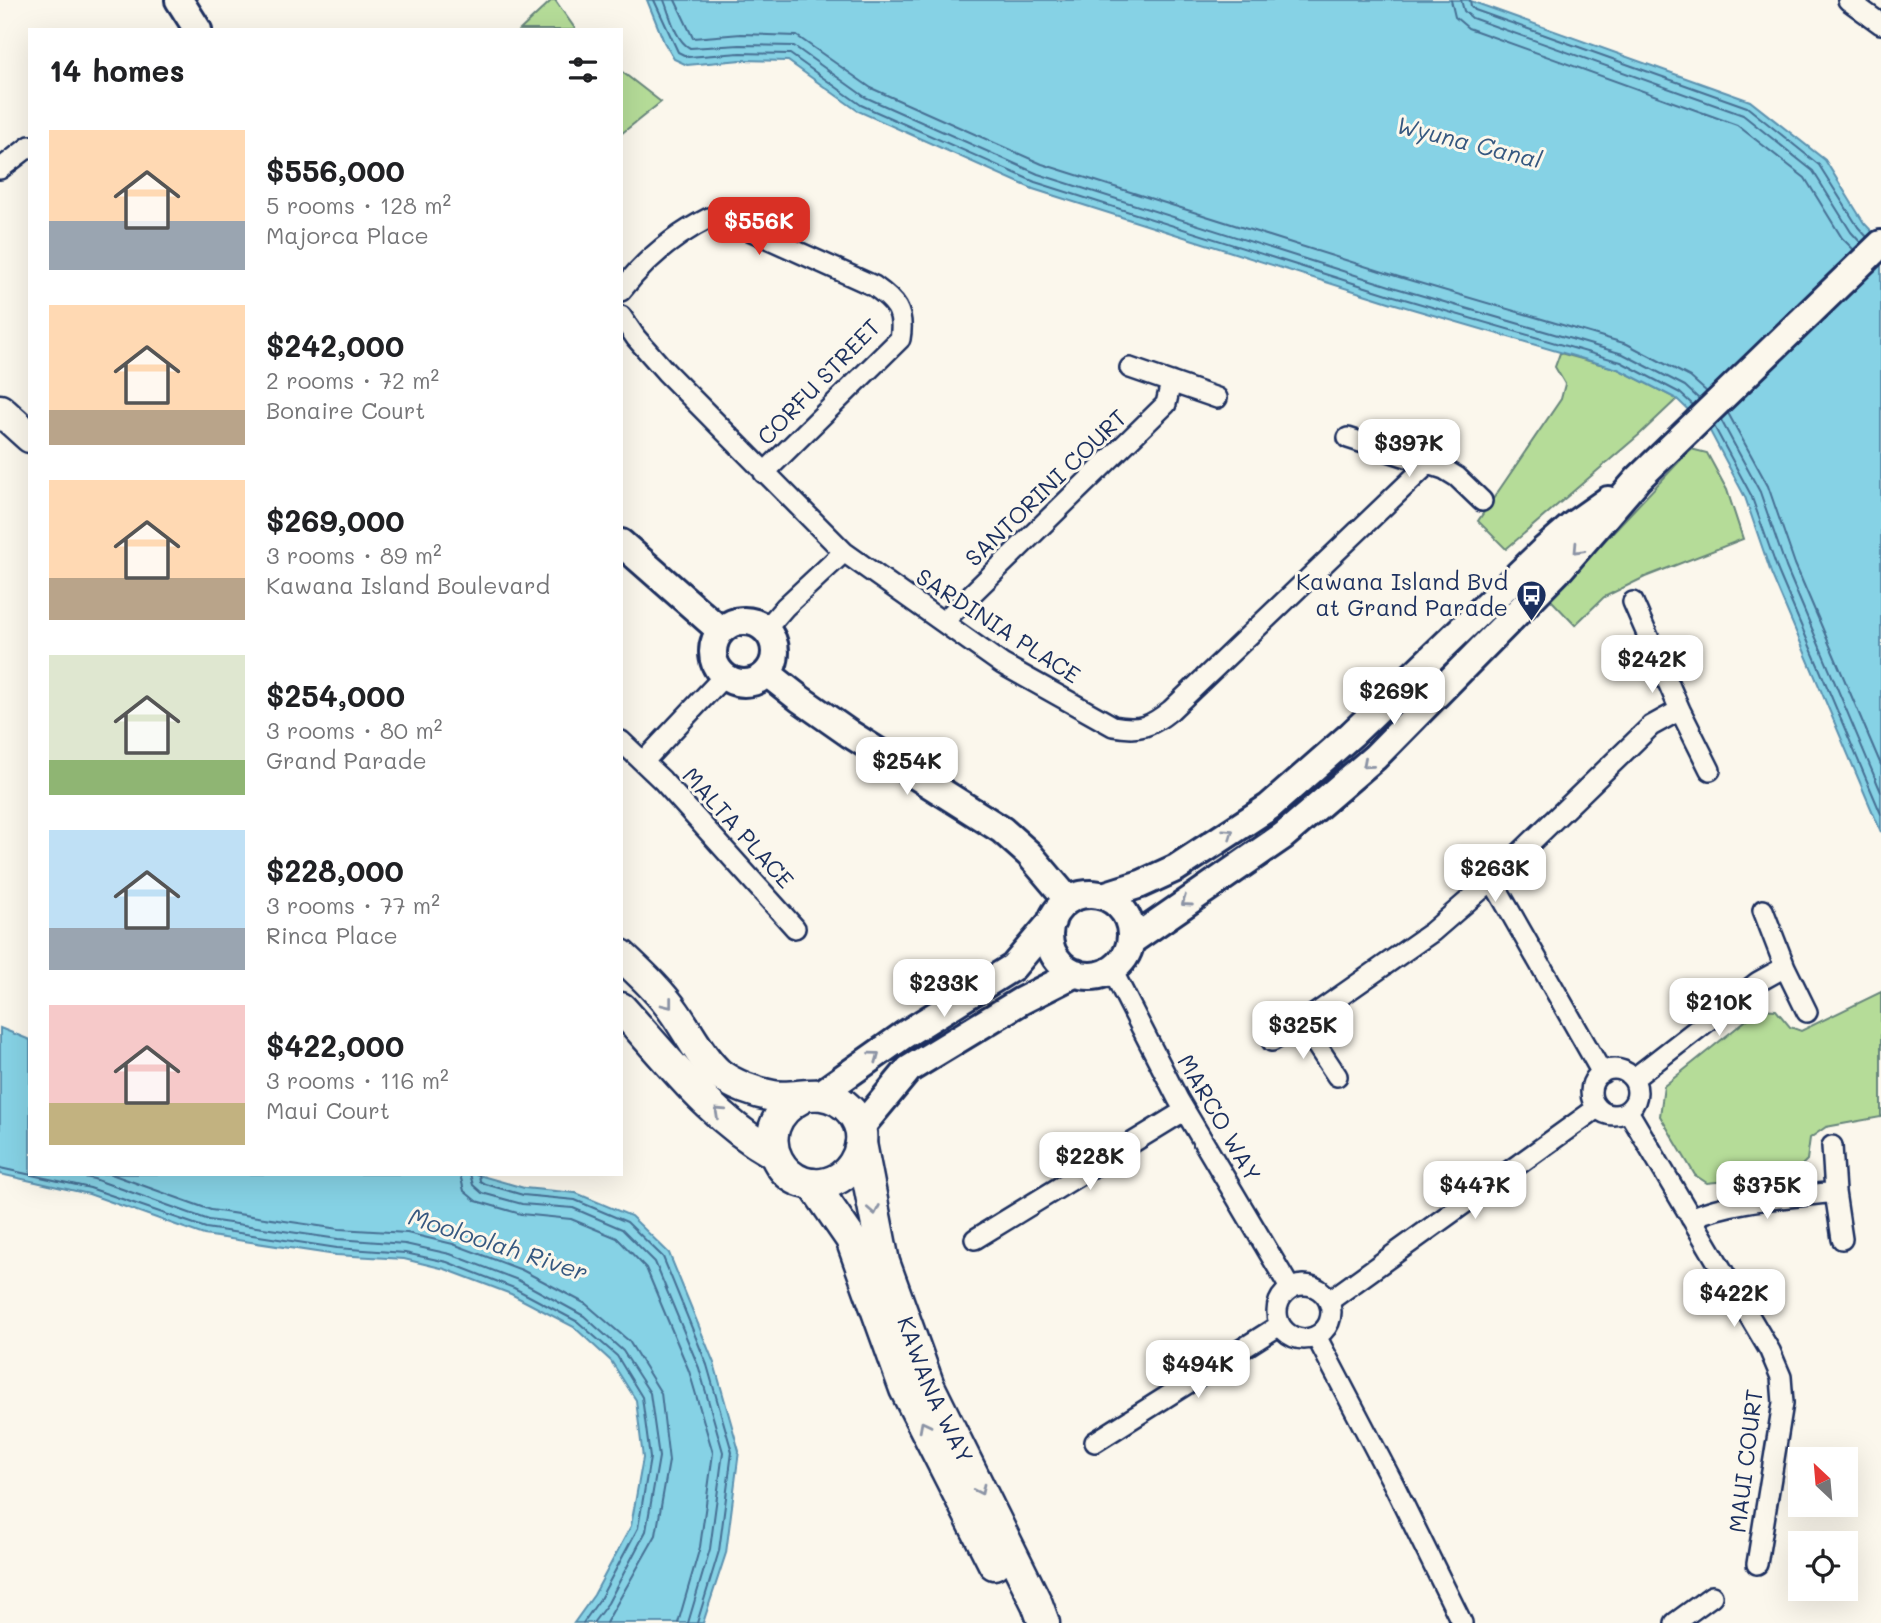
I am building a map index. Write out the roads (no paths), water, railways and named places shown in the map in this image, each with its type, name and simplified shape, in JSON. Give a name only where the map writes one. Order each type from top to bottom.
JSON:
[{"type":"main road","points":[[179,0],[197,28]]},
{"type":"main road","points":[[1130,941],[1283,836],[1375,757],[1561,568],[1638,479],[1881,244]]},
{"type":"main road","points":[[0,410],[28,435]]},
{"type":"main road","points":[[623,957],[656,988],[720,1074],[741,1086],[774,1096],[811,1096],[835,1099],[846,1106],[854,1116],[860,1135],[858,1157],[850,1169],[839,1178],[827,1183],[813,1184],[799,1181],[786,1172],[774,1153],[772,1135],[782,1111],[792,1103],[811,1096],[1013,967],[1052,921],[1058,909],[1069,900],[1082,895],[1103,896],[1141,884],[1176,868],[1269,807],[1352,734],[1544,550],[1574,524],[1638,479]]},
{"type":"main road","points":[[623,545],[721,631]]},
{"type":"main road","points":[[738,621],[748,621],[766,629],[775,646],[773,665],[767,673],[760,679],[742,683],[724,676],[713,654],[713,646],[721,631],[738,621]]},
{"type":"main road","points":[[767,673],[850,734],[1002,830],[1029,854],[1069,900]]},
{"type":"main road","points":[[1052,921],[1049,935],[1051,948],[1065,968],[1088,976],[1101,975],[1112,970],[1127,952],[1130,925],[1125,912],[1115,902],[1103,896]]},
{"type":"main road","points":[[860,1135],[909,1069],[1021,1001],[1076,973]]},
{"type":"main road","points":[[623,1010],[690,1084],[746,1138],[774,1153]]},
{"type":"main road","name":"KAWANA WAY","points":[[860,1135],[884,1262],[916,1356],[1044,1623]]},
{"type":"main road","name":"KAWANA WAY","points":[[813,1184],[850,1238],[905,1389],[1024,1623]]},
{"type":"street","points":[[1848,0],[1881,24]]},
{"type":"street","points":[[2,164],[28,150]]},
{"type":"street","name":"CORFU STREET","points":[[623,288],[632,276],[682,232],[709,218],[736,224],[874,286],[894,300],[903,322],[900,339],[764,473]]},
{"type":"street","name":"SARDINIA PLACE","points":[[623,319],[666,372],[844,552],[1002,664],[1113,726],[1130,729],[1152,725],[1171,710],[1428,464]]},
{"type":"street","points":[[1130,368],[1217,398]]},
{"type":"street","name":"SANTORINI COURT","points":[[943,622],[1166,404],[1171,382]]},
{"type":"street","points":[[1348,438],[1444,469],[1482,500]]},
{"type":"street","points":[[766,629],[785,607],[844,552]]},
{"type":"street","points":[[1633,602],[1680,710],[1710,770]]},
{"type":"street","points":[[644,761],[724,676]]},
{"type":"street","points":[[1272,1041],[1432,932],[1492,880],[1651,726],[1680,710]]},
{"type":"street","name":"MALTA PLACE","points":[[623,743],[644,761],[795,928]]},
{"type":"street","points":[[1492,880],[1602,1073]]},
{"type":"street","points":[[1763,910],[1785,967],[1807,1012]]},
{"type":"street","points":[[1633,1079],[1758,982],[1785,967]]},
{"type":"street","name":"MARCO WAY","points":[[1112,970],[1184,1111],[1290,1288]]},
{"type":"street","points":[[1302,1023],[1337,1076]]},
{"type":"street","points":[[1615,1069],[1633,1079],[1636,1099],[1628,1111],[1609,1115],[1593,1103],[1591,1089],[1602,1073],[1615,1069]]},
{"type":"street","points":[[1329,1301],[1597,1108]]},
{"type":"street","points":[[975,1238],[1184,1111]]},
{"type":"street","name":"MAUI COURT","points":[[1628,1111],[1770,1351],[1781,1377],[1783,1404],[1757,1564]]},
{"type":"street","points":[[1832,1146],[1842,1239]]},
{"type":"street","points":[[1691,1218],[1731,1205],[1835,1192]]},
{"type":"street","points":[[1307,1285],[1324,1293],[1329,1301],[1331,1308],[1328,1324],[1316,1336],[1292,1336],[1280,1325],[1277,1317],[1279,1300],[1290,1288],[1307,1285]]},
{"type":"street","points":[[1095,1442],[1280,1325]]},
{"type":"street","points":[[1316,1336],[1462,1623]]},
{"type":"street","points":[[1675,1623],[1712,1596]]},
{"type":"water","name":"Wyuna Canal","points":[[647,0],[1468,0],[1750,101],[1825,160],[1864,223],[1881,241],[1881,832],[1771,573],[1745,497],[1710,431],[1677,399],[1618,369],[1392,303],[1033,189],[858,111],[788,61],[741,60],[687,65],[674,59]]},
{"type":"water","name":"Mooloolah River","points":[[0,1028],[28,1039],[28,1176],[482,1176],[524,1188],[576,1193],[631,1216],[669,1253],[714,1363],[739,1451],[726,1553],[703,1623],[574,1623],[594,1595],[631,1526],[643,1458],[636,1400],[611,1361],[574,1327],[511,1294],[445,1269],[404,1259],[336,1255],[204,1235],[89,1194],[0,1174]]},
{"type":"place","name":"Kawana Island Bvd at Grand Parade","points":[[1531,622]]}]
